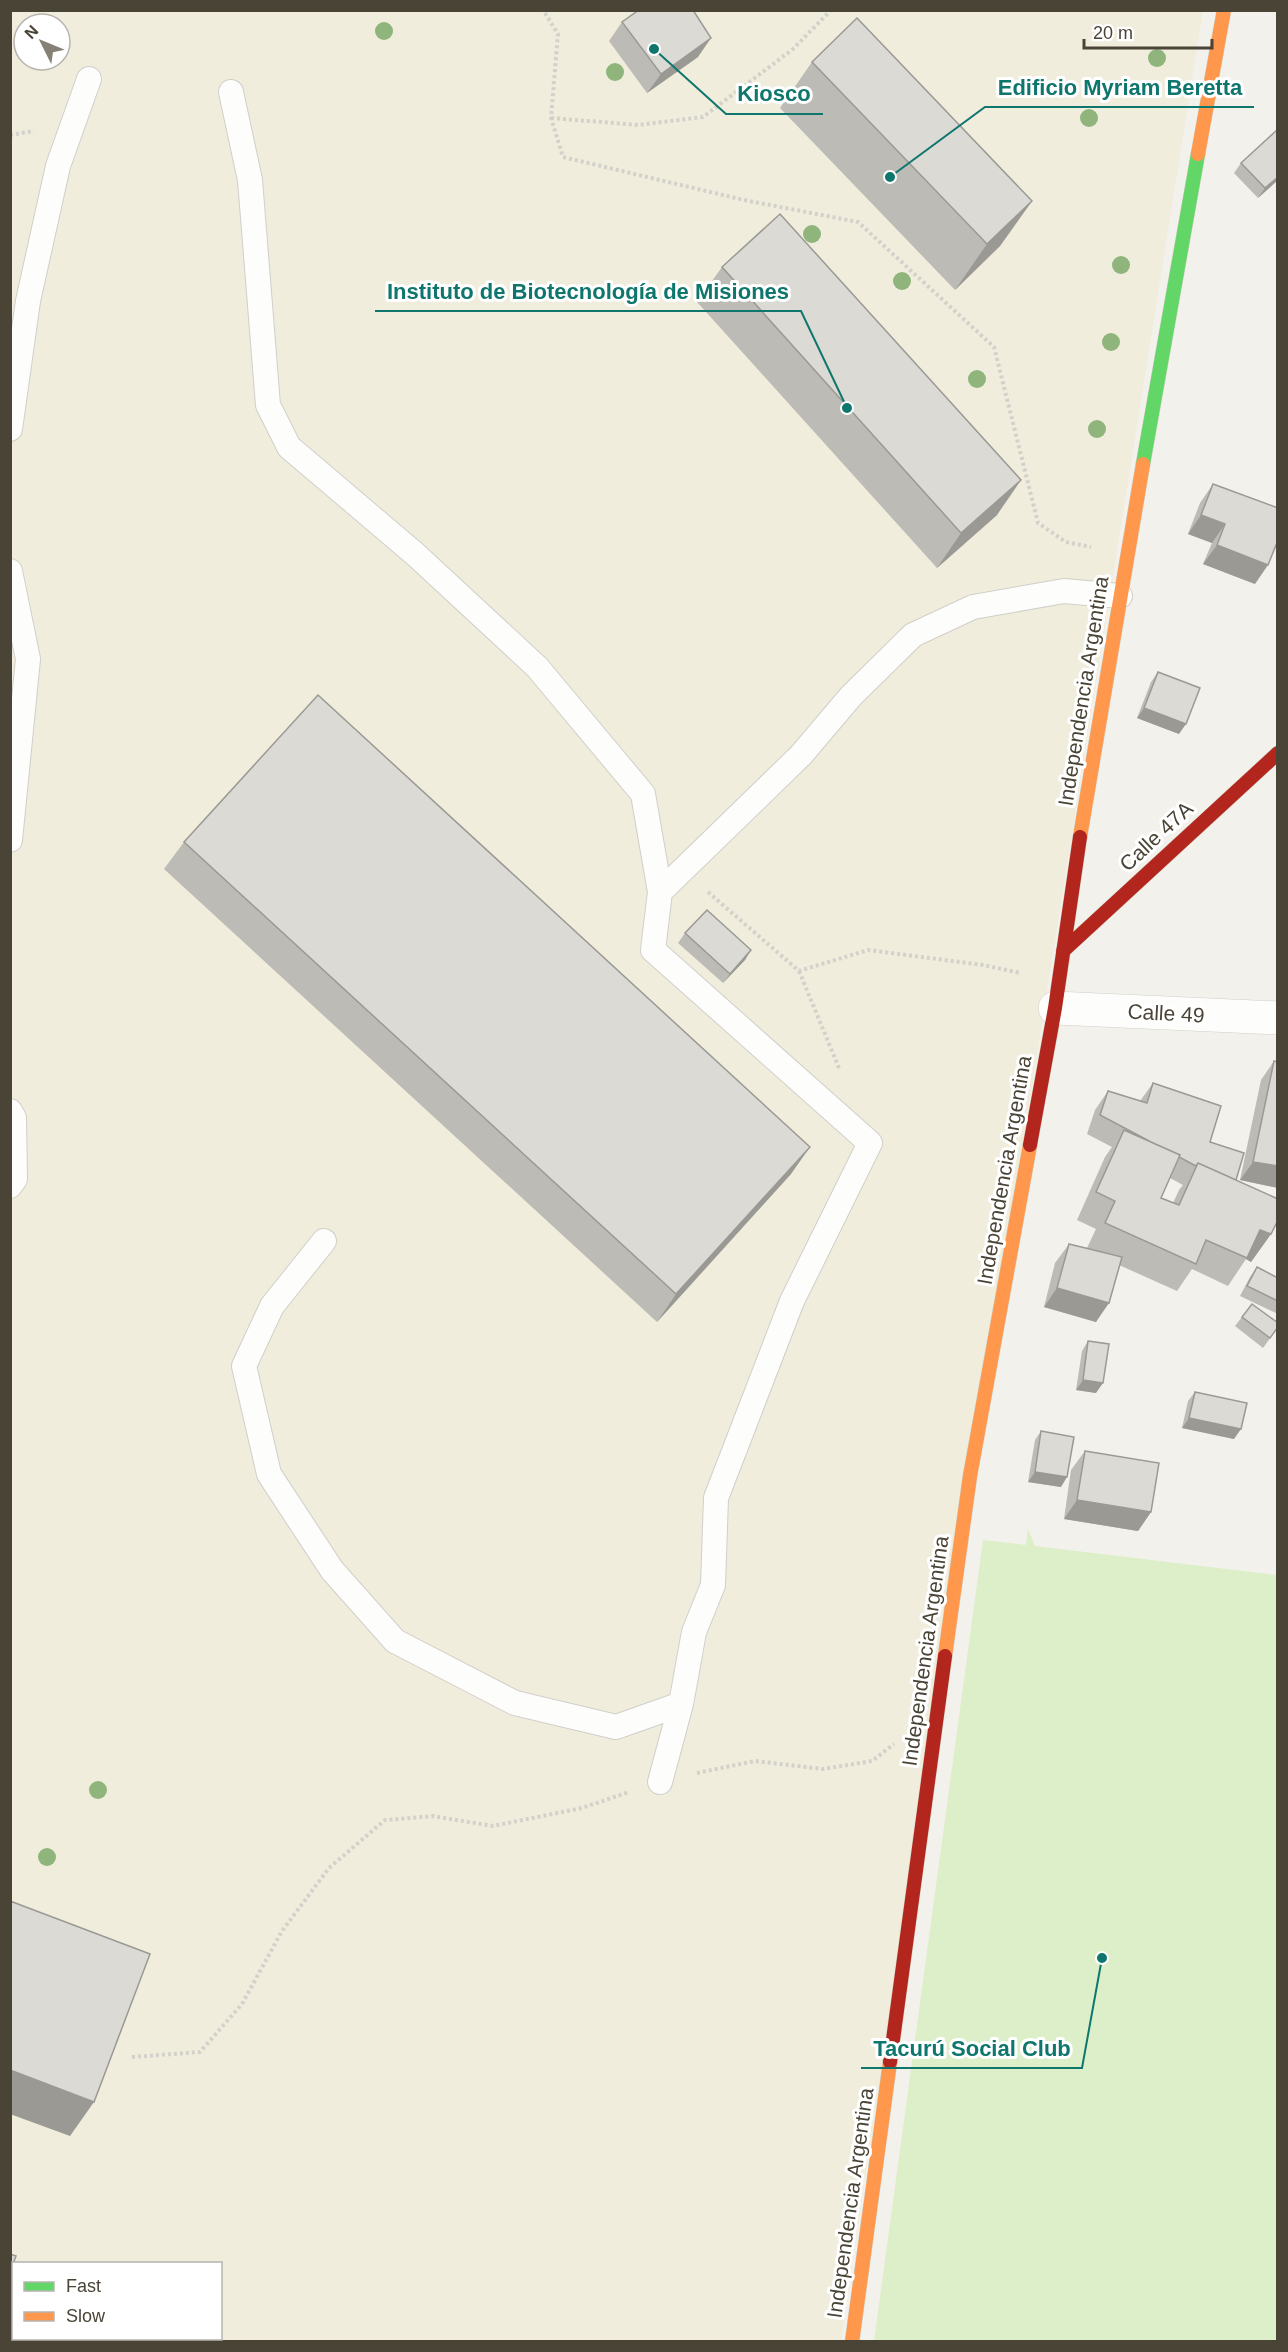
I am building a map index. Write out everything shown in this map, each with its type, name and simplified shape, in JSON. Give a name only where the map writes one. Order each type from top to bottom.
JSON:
[{"type":"main road","name":"Independencia Argentina","points":[[852,2342],[970,1476],[1057,994],[1127,554],[1224,10]]},
{"type":"main road","name":"Calle 47A","points":[[1063,951],[1278,753]]},
{"type":"street","name":"Calle 49","points":[[1057,994],[1278,1018]]},
{"type":"lane","points":[[10,429],[28,301],[53,188],[58,166],[89,79]]},
{"type":"lane","points":[[231,92],[250,180],[268,405],[289,447],[416,555],[537,667],[644,794],[660,892],[653,950],[870,1143],[792,1301],[716,1498],[713,1585],[694,1632],[681,1704],[660,1782]]},
{"type":"lane","points":[[10,571],[28,659],[10,840]]},
{"type":"lane","points":[[660,892],[801,755],[851,696],[913,635],[973,607],[1064,591],[1120,596]]},
{"type":"lane","points":[[10,1111],[14,1118],[15,1179],[10,1186]]},
{"type":"lane","points":[[324,1241],[272,1306],[244,1366],[269,1474],[332,1570],[394,1641],[515,1703],[615,1727],[681,1704]]},
{"type":"path","points":[[551,118],[638,125],[703,117],[793,49],[831,10]]},
{"type":"path","points":[[545,13],[558,33],[551,118],[563,157],[744,200],[858,222],[994,346],[1038,523],[1066,542],[1127,554]]},
{"type":"path","points":[[683,870],[799,971],[843,1079]]},
{"type":"path","points":[[799,971],[868,950],[983,965],[1057,994]]},
{"type":"path","points":[[132,2057],[200,2052],[242,2004],[282,1930],[328,1868],[385,1820],[433,1816],[493,1827],[582,1808],[674,1777],[755,1761],[824,1769],[872,1761],[939,1711]]},
{"type":"shaded area","points":[[11,11],[1203,11],[970,1476],[841,2341],[11,2342]]},
{"type":"green space","points":[[1028,1529],[1035,1546],[1277,1575],[1277,2341],[874,2341],[983,1540],[1026,1545]]},
{"type":"building","points":[[639,10],[693,10],[711,38],[661,74],[622,22]]},
{"type":"building","points":[[857,18],[1032,201],[987,244],[812,62]]},
{"type":"building","points":[[1277,130],[1278,177],[1265,188],[1241,163]]},
{"type":"building","points":[[780,214],[1021,480],[961,533],[722,267]]},
{"type":"building","points":[[1213,484],[1278,508],[1278,540],[1268,565],[1217,545],[1225,524],[1201,515]]},
{"type":"building","points":[[1158,672],[1200,688],[1186,724],[1144,708]]},
{"type":"building","points":[[318,695],[810,1147],[676,1294],[184,842]]},
{"type":"building","points":[[707,910],[751,950],[730,974],[685,933]]},
{"type":"building","points":[[1274,1061],[1278,1062],[1278,1166],[1253,1162]]},
{"type":"building","points":[[1153,1083],[1221,1106],[1210,1142],[1244,1153],[1236,1180],[1198,1163],[1196,1166],[1179,1157],[1180,1155],[1100,1115],[1108,1091],[1147,1103]]},
{"type":"building","points":[[1124,1130],[1180,1155],[1161,1198],[1179,1205],[1198,1163],[1278,1199],[1278,1220],[1271,1234],[1260,1230],[1247,1258],[1206,1240],[1196,1264],[1105,1223],[1115,1201],[1096,1192]]},
{"type":"building","points":[[1069,1244],[1122,1257],[1109,1303],[1057,1288]]},
{"type":"building","points":[[1257,1267],[1278,1278],[1278,1301],[1247,1286]]},
{"type":"building","points":[[1252,1304],[1278,1323],[1278,1327],[1270,1338],[1242,1317]]},
{"type":"building","points":[[1088,1341],[1109,1344],[1103,1383],[1083,1380]]},
{"type":"building","points":[[1195,1392],[1247,1403],[1241,1429],[1189,1418]]},
{"type":"building","points":[[1041,1431],[1074,1437],[1067,1477],[1035,1472]]},
{"type":"building","points":[[1085,1451],[1159,1463],[1151,1512],[1077,1500]]},
{"type":"building","points":[[10,1901],[150,1954],[94,2102],[10,2070]]},
{"type":"building","points":[[10,2254],[16,2256],[10,2272]]},
{"type":"traffic: fast","points":[[1143,464],[1198,154]]},
{"type":"traffic: slow","points":[[1198,154],[1224,10]]},
{"type":"traffic: slow","points":[[1080,837],[1143,464]]},
{"type":"traffic: slow","points":[[945,1656],[970,1476],[1030,1145]]},
{"type":"traffic: slow","points":[[852,2342],[890,2062]]},
{"type":"traffic: jam","points":[[1063,951],[1278,753]]},
{"type":"traffic: jam","points":[[1030,1145],[1055,1008],[1080,837]]},
{"type":"traffic: jam","points":[[890,2062],[945,1656]]},
{"type":"place","name":"Kiosco","points":[[654,49]]},
{"type":"place","name":"Edificio Myriam Beretta","points":[[890,177]]},
{"type":"place","name":"Instituto de Biotecnología de Misiones","points":[[847,408]]},
{"type":"place","name":"Tacurú Social Club","points":[[1102,1958]]}]
